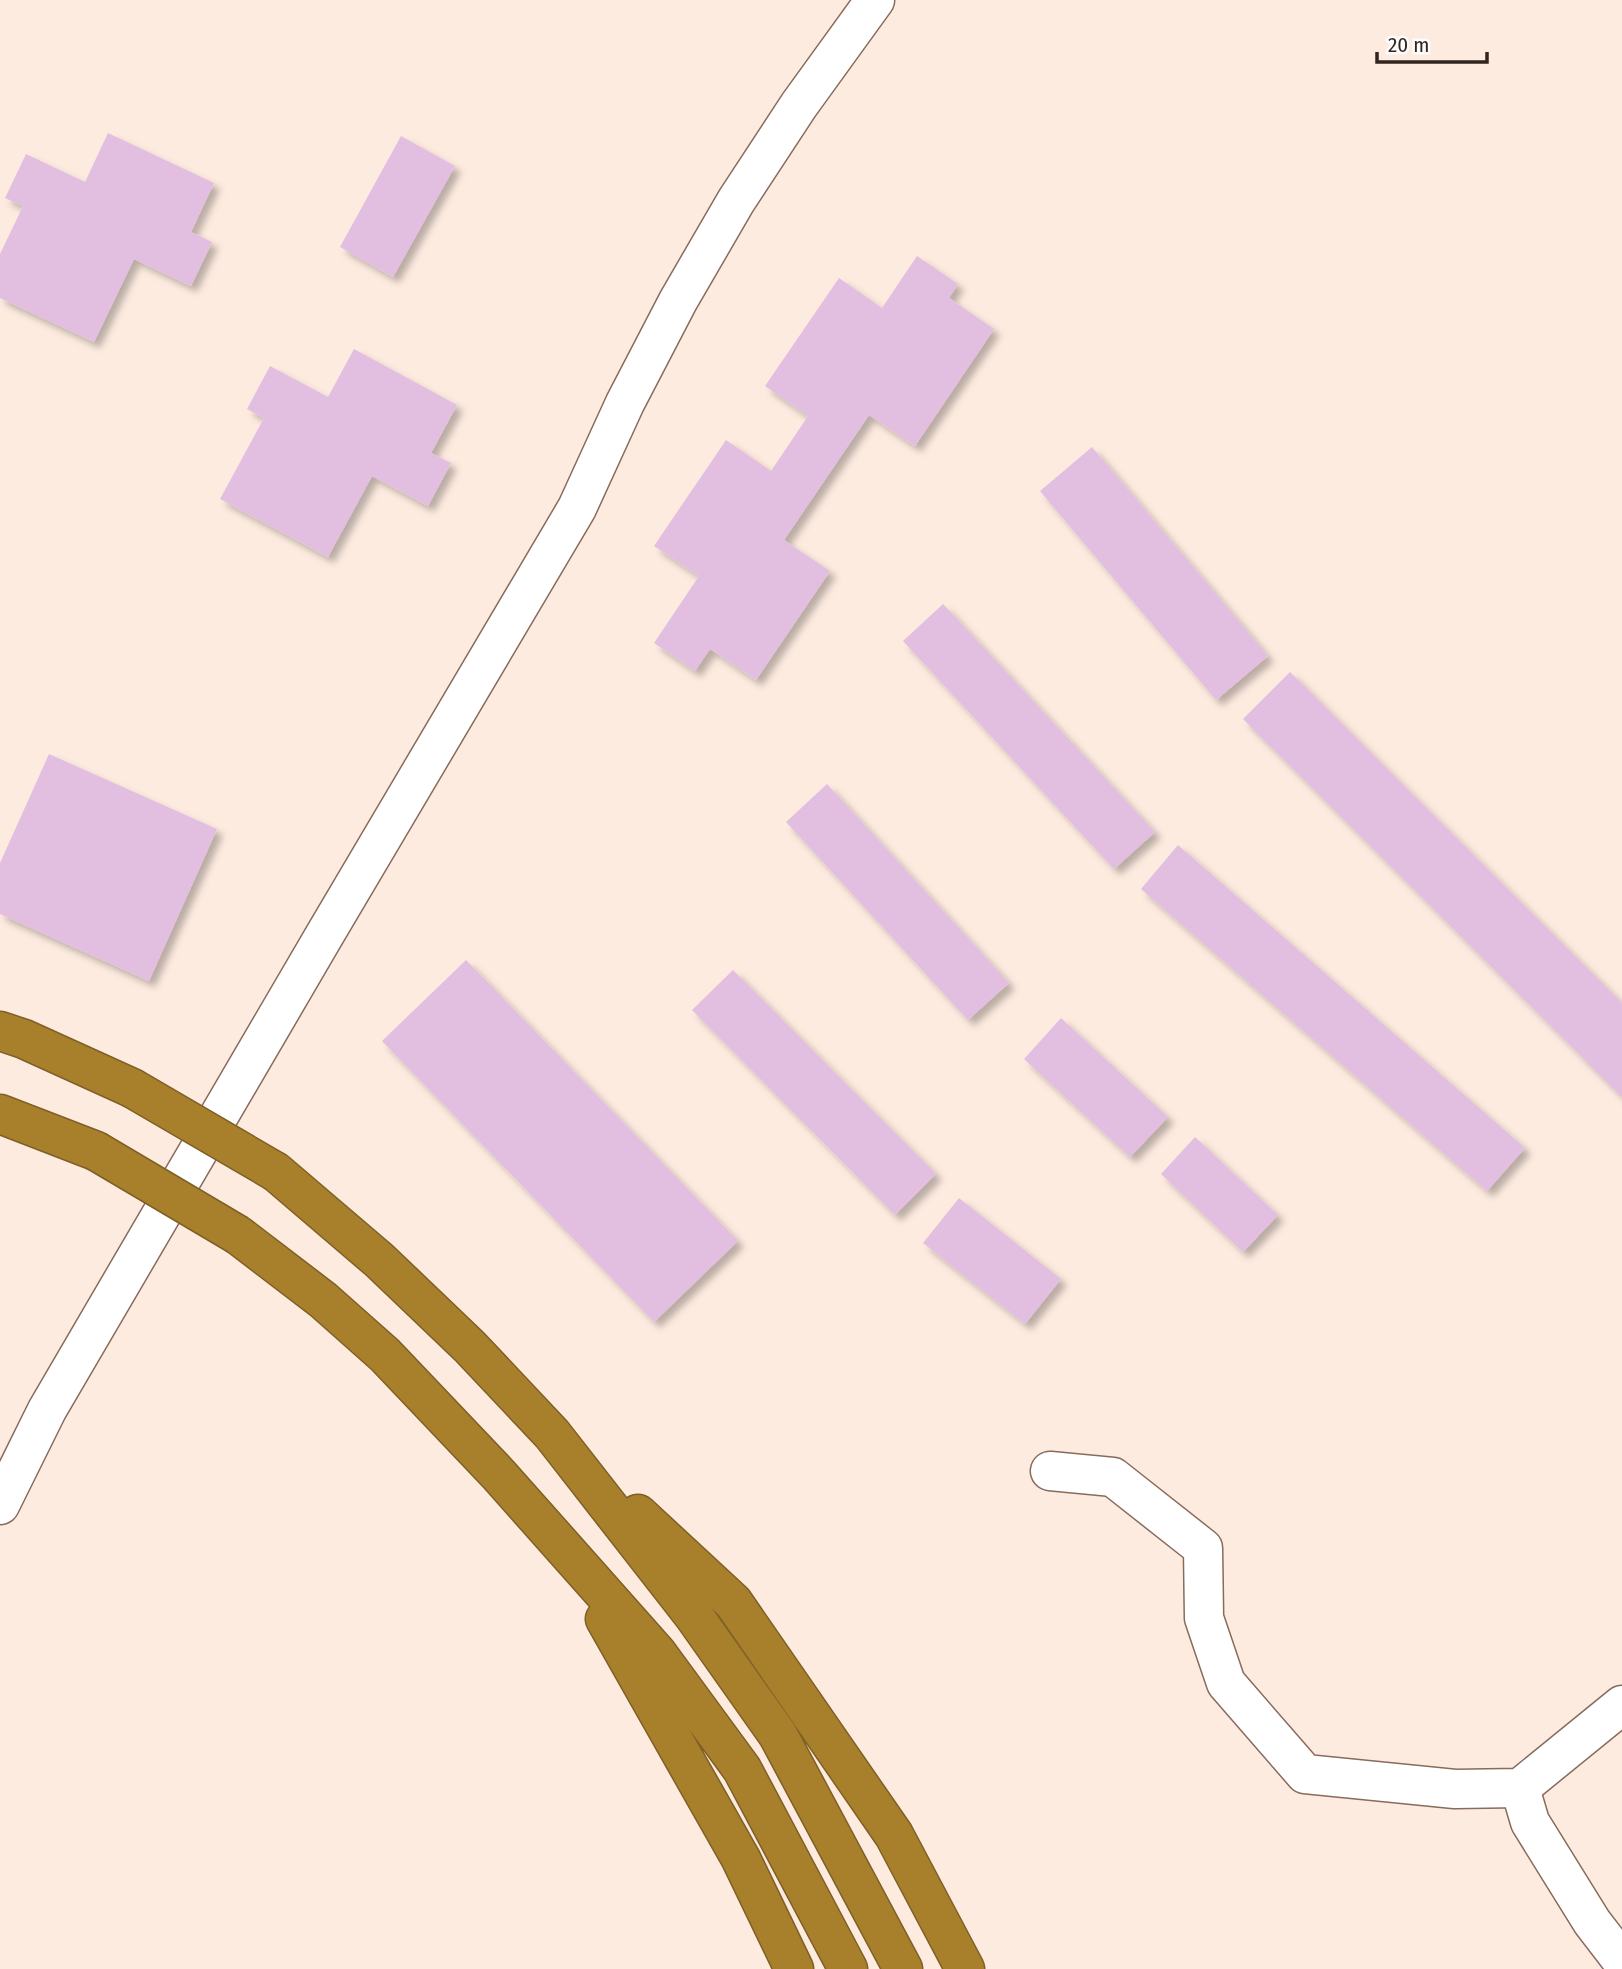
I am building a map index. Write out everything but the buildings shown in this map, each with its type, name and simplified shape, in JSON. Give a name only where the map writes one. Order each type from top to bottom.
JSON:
[{"type":"highway","points":[[0,1031],[24,1039],[132,1088],[276,1172],[379,1260],[470,1347],[552,1434],[733,1602],[894,1835],[965,1969]]},
{"type":"highway","points":[[0,1114],[96,1151],[239,1235],[323,1300],[385,1355],[499,1475],[657,1653],[742,1769],[848,1969]]},
{"type":"highway","points":[[552,1434],[694,1616],[778,1735],[903,1969]]},
{"type":"highway","points":[[570,1556],[741,1859],[794,1969]]},
{"type":"street","points":[[0,1505],[47,1410],[577,508],[625,403],[678,301],[736,201],[799,104],[875,0]]},
{"type":"street","points":[[1050,1471],[1113,1478],[1203,1548],[1204,1618],[1226,1683],[1305,1774],[1455,1789],[1520,1788],[1622,1705]]},
{"type":"street","points":[[1520,1788],[1530,1822],[1592,1922],[1622,1961]]}]
